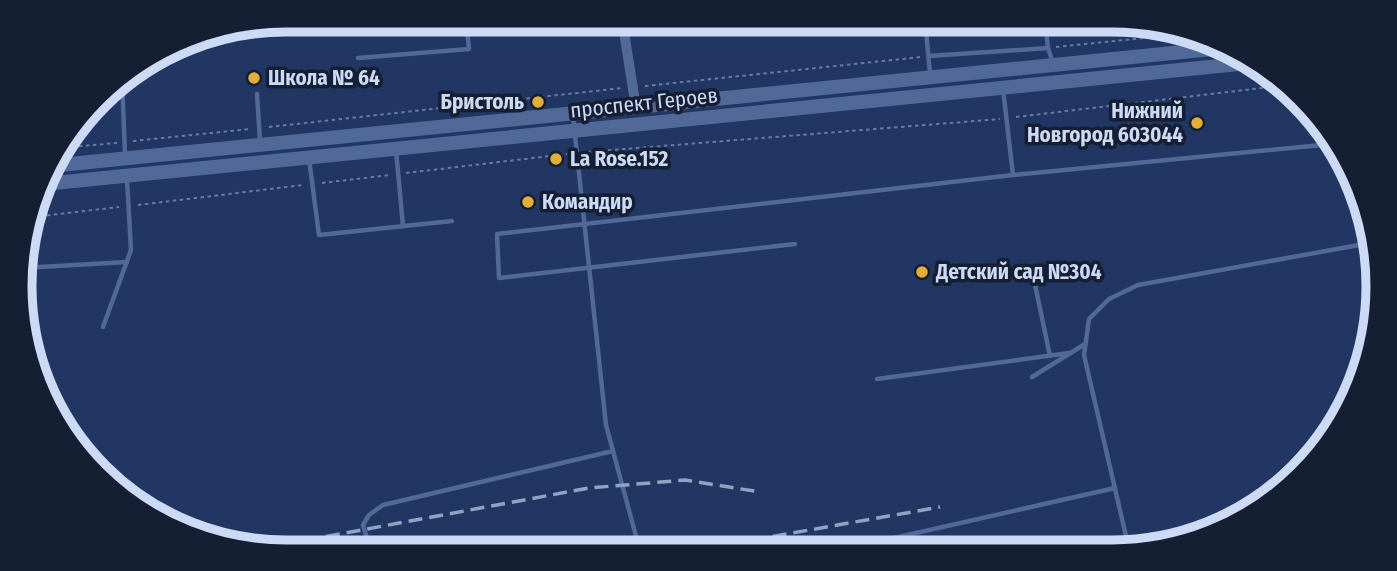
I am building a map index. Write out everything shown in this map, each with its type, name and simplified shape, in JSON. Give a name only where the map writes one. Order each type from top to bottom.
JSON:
[{"type":"main road","name":"проспект Героев","points":[[62,165],[1205,50]]},
{"type":"main road","name":"проспект Героев","points":[[53,183],[1237,65]]},
{"type":"street","points":[[624,32],[636,108]]},
{"type":"lane","points":[[358,58],[469,49],[467,32]]},
{"type":"lane","points":[[926,32],[930,78]]},
{"type":"lane","points":[[1046,32],[1054,65]]},
{"type":"lane","points":[[929,56],[1048,48]]},
{"type":"lane","points":[[1003,88],[1013,175]]},
{"type":"lane","points":[[123,91],[126,159]]},
{"type":"lane","points":[[257,94],[260,145]]},
{"type":"lane","points":[[572,114],[606,425],[637,540]]},
{"type":"lane","points":[[795,244],[499,278],[497,234],[1013,175],[1323,145]]},
{"type":"lane","points":[[396,150],[403,226]]},
{"type":"lane","points":[[309,158],[319,235],[452,222]]},
{"type":"lane","points":[[103,327],[131,250],[127,176]]},
{"type":"lane","points":[[1127,539],[1084,355],[1089,319],[1109,299],[1138,285],[1362,244]]},
{"type":"lane","points":[[32,267],[127,262]]},
{"type":"lane","points":[[1034,281],[1050,356]]},
{"type":"lane","points":[[1031,377],[1086,343]]},
{"type":"lane","points":[[877,379],[1069,354]]},
{"type":"lane","points":[[367,540],[363,525],[369,515],[383,505],[613,451]]},
{"type":"lane","points":[[885,540],[1115,488]]},
{"type":"path","points":[[1048,48],[1162,36]]},
{"type":"path","points":[[72,147],[929,56]]},
{"type":"path","points":[[41,216],[576,153],[1006,118],[1270,87]]},
{"type":"railway","points":[[307,540],[589,488],[685,480],[760,492]]},
{"type":"railway","points":[[752,540],[940,507]]},
{"type":"place","name":"Школа № 64","points":[[254,78]]},
{"type":"place","name":"Бристоль","points":[[538,102]]},
{"type":"place","name":"Нижний Новгород 603044","points":[[1197,123]]},
{"type":"place","name":"La Rose.152","points":[[556,159]]},
{"type":"place","name":"Командир","points":[[528,202]]},
{"type":"place","name":"Детский сад №304","points":[[922,272]]}]
